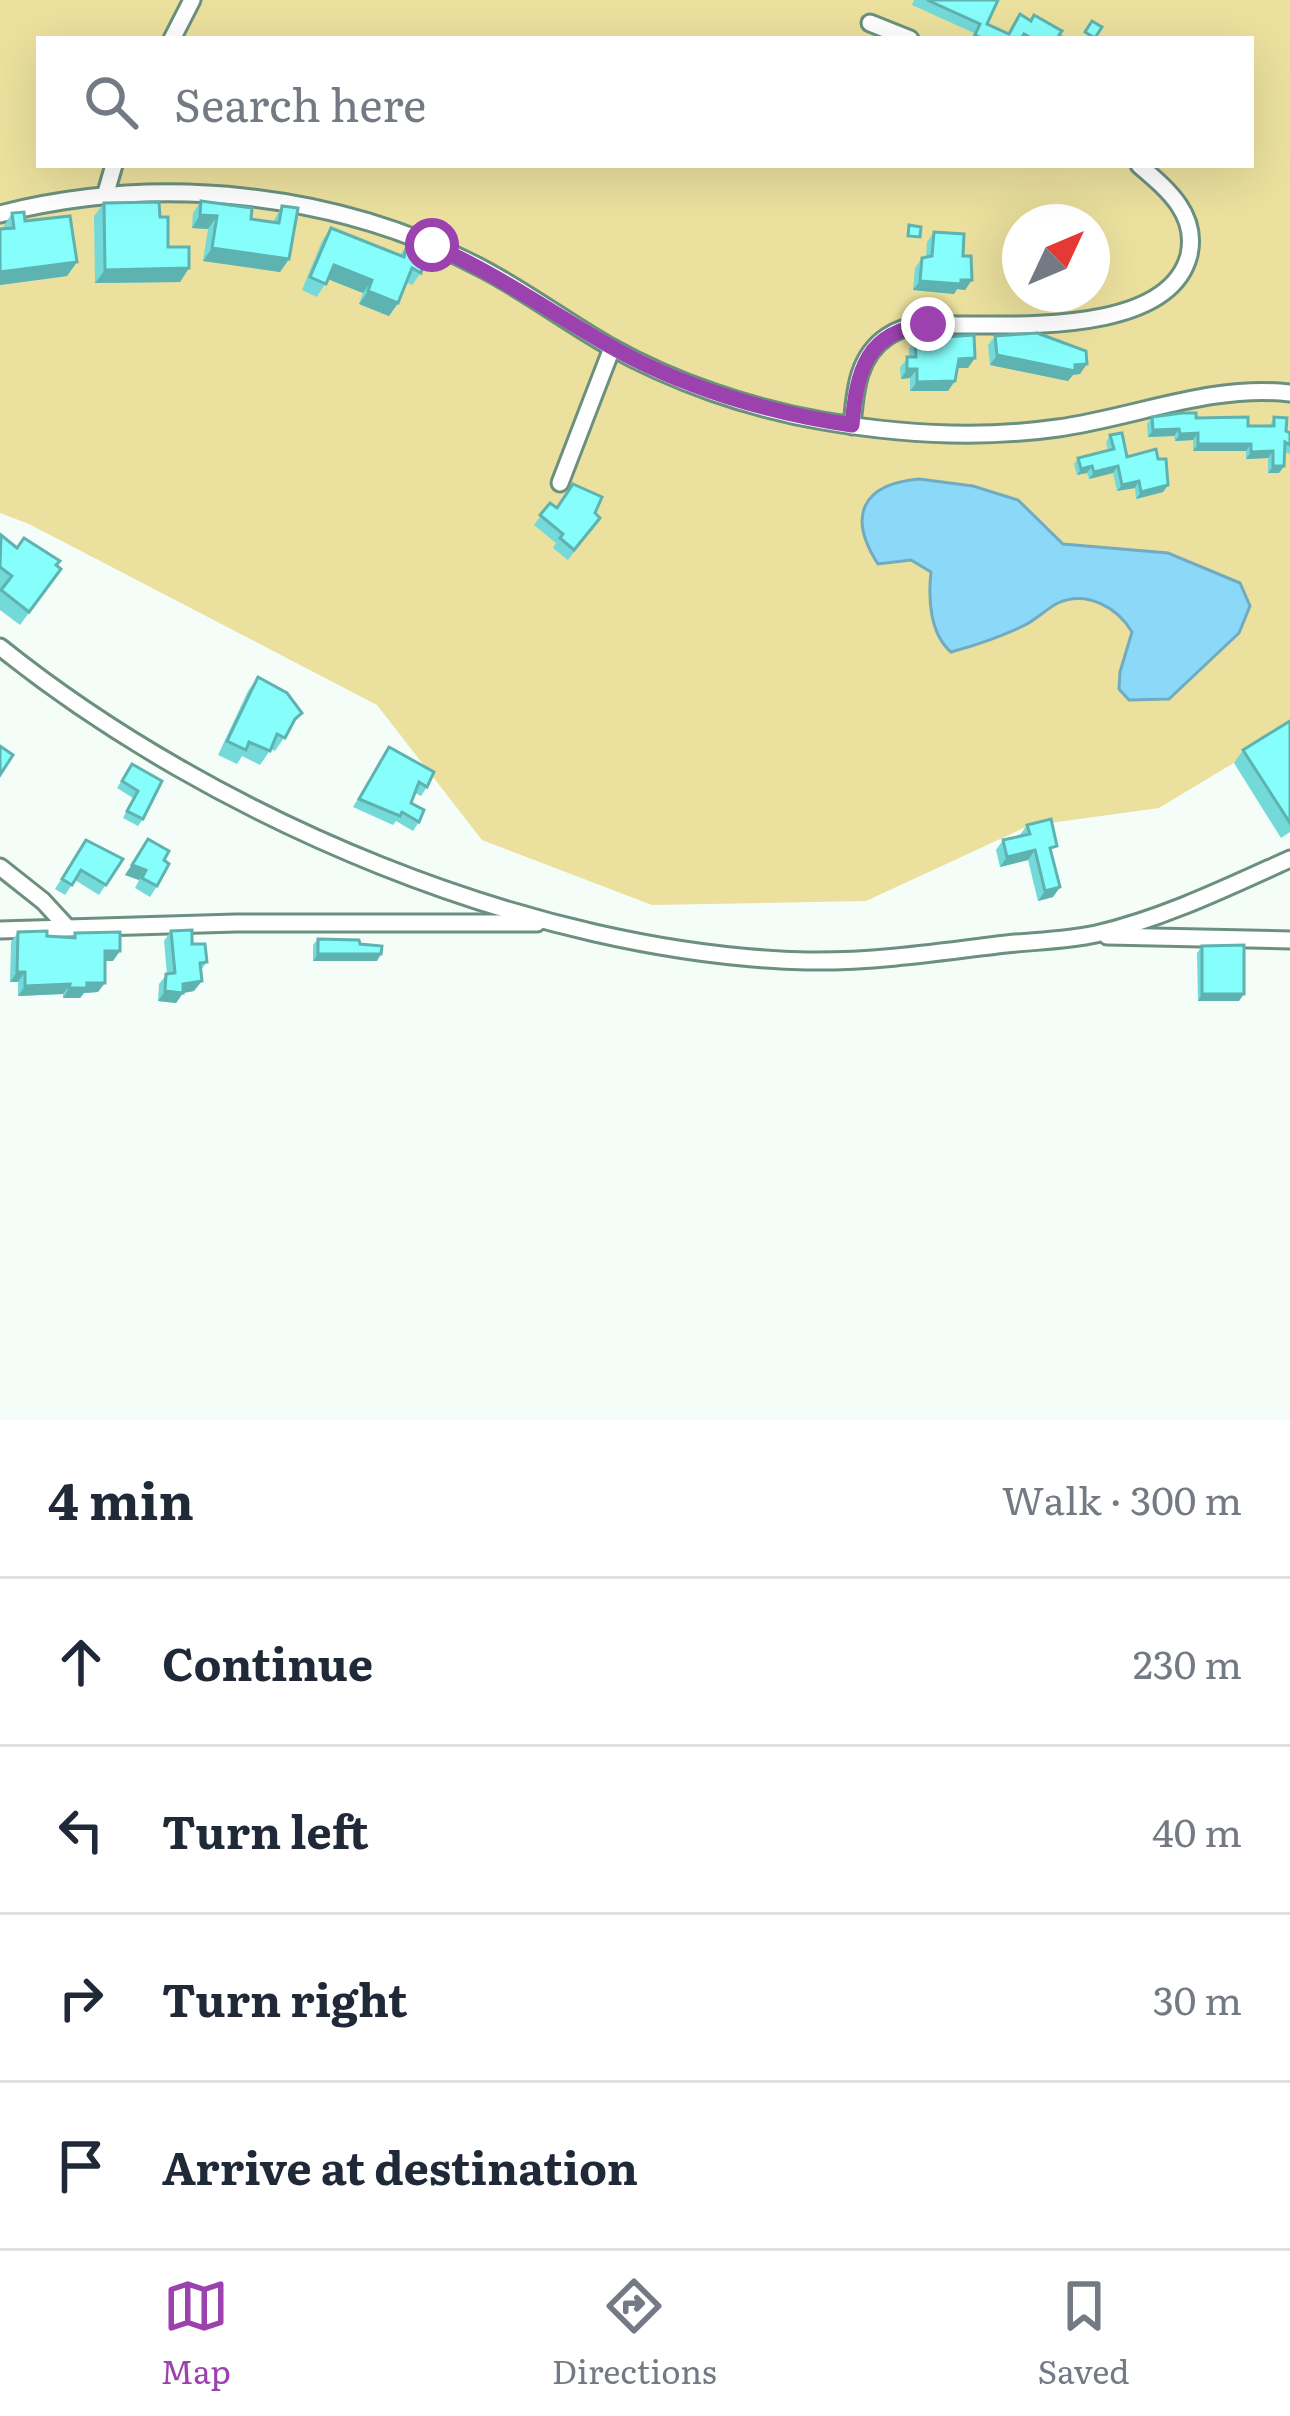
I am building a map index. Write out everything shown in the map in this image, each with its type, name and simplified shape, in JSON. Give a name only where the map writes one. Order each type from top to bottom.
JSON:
[{"type":"street","points":[[174,36],[192,0]]},
{"type":"street","points":[[869,23],[902,36]]},
{"type":"street","points":[[105,196],[113,168]]},
{"type":"street","points":[[852,425],[861,368],[880,342],[902,328],[1065,322],[1134,308],[1170,290],[1185,268],[1190,230],[1177,200],[1142,168]]},
{"type":"street","points":[[0,214],[105,196],[242,197],[366,221],[483,268],[612,348],[735,399],[852,425],[928,432],[1031,431],[1230,392],[1290,393]]},
{"type":"street","points":[[560,483],[612,348]]},
{"type":"street","points":[[0,675],[6,652],[112,729],[227,796],[407,877],[552,922],[730,954],[811,961],[915,956],[1091,935],[1290,940]]},
{"type":"street","points":[[1091,935],[1154,916],[1290,859]]},
{"type":"street","points":[[0,867],[68,927]]},
{"type":"street","points":[[0,930],[552,922]]},
{"type":"shaded area","points":[[0,0],[1290,0],[1290,729],[1159,808],[1028,826],[866,901],[652,905],[482,840],[377,705],[0,513]]},
{"type":"water","points":[[919,479],[973,486],[1018,500],[1063,544],[1168,553],[1240,583],[1250,606],[1239,633],[1169,699],[1129,700],[1119,689],[1132,632],[1110,609],[1090,600],[1058,603],[1016,629],[951,652],[932,615],[931,572],[911,560],[878,564],[863,531],[862,517],[873,495]]},
{"type":"building","points":[[927,0],[998,0],[987,24],[1009,34],[1020,14],[1031,21],[1034,15],[1062,31],[1060,36],[977,36],[980,24]]},
{"type":"building","points":[[1092,21],[1102,27],[1096,36],[1085,32]]},
{"type":"building","points":[[201,201],[252,208],[251,219],[279,223],[282,206],[298,208],[289,259],[212,248],[217,216],[200,215]]},
{"type":"building","points":[[159,202],[160,217],[168,217],[168,247],[189,247],[189,268],[105,270],[104,203]]},
{"type":"building","points":[[24,212],[25,221],[70,216],[77,262],[0,272],[0,229],[14,228],[12,213]]},
{"type":"building","points":[[909,225],[921,227],[920,237],[908,236]]},
{"type":"building","points":[[331,228],[404,257],[407,245],[427,251],[421,273],[412,268],[398,303],[368,291],[372,280],[334,265],[326,284],[310,277]]},
{"type":"building","points":[[934,232],[964,234],[963,256],[971,256],[972,280],[961,280],[961,284],[920,281],[922,258],[932,256]]},
{"type":"building","points":[[1037,333],[1086,351],[1087,364],[1075,365],[1075,371],[997,355],[995,336]]},
{"type":"building","points":[[974,335],[975,358],[959,359],[955,381],[917,382],[917,369],[907,369],[907,357],[916,357],[915,339]]},
{"type":"building","points":[[1196,413],[1196,418],[1248,417],[1248,426],[1274,426],[1274,417],[1287,418],[1290,445],[1285,442],[1284,466],[1273,466],[1273,451],[1251,452],[1251,444],[1198,444],[1198,433],[1153,430],[1152,417]]},
{"type":"building","points":[[1122,433],[1127,457],[1156,449],[1158,459],[1166,459],[1168,485],[1141,492],[1139,481],[1122,485],[1118,466],[1094,472],[1092,466],[1081,469],[1078,458],[1114,449],[1110,435]]},
{"type":"building","points":[[573,484],[602,497],[595,513],[600,518],[574,550],[540,515],[550,503],[557,508]]},
{"type":"building","points":[[1,535],[17,548],[24,538],[60,561],[56,565],[61,569],[29,612],[1,590],[12,576],[0,567]]},
{"type":"building","points":[[258,677],[287,693],[302,713],[285,738],[277,734],[270,751],[249,742],[246,750],[227,741]]},
{"type":"building","points":[[1290,721],[1290,823],[1243,750]]},
{"type":"building","points":[[0,746],[13,755],[0,775]]},
{"type":"building","points":[[389,747],[434,772],[427,787],[419,782],[411,803],[424,810],[419,822],[359,799]]},
{"type":"building","points":[[132,764],[162,781],[143,819],[127,811],[138,791],[122,781]]},
{"type":"building","points":[[1051,819],[1057,846],[1050,848],[1060,887],[1045,891],[1035,850],[1007,857],[1003,840],[1030,834],[1027,825]]},
{"type":"building","points":[[148,839],[169,851],[164,860],[169,864],[157,886],[142,878],[146,870],[132,865]]},
{"type":"building","points":[[86,840],[123,859],[106,885],[81,870],[72,885],[62,879]]},
{"type":"building","points":[[192,930],[192,944],[205,944],[202,981],[183,984],[183,993],[165,991],[166,974],[175,973],[171,931]]},
{"type":"building","points":[[47,931],[47,936],[75,938],[75,933],[120,932],[120,951],[105,951],[105,983],[87,983],[87,988],[25,986],[25,972],[17,972],[18,932]]},
{"type":"building","points":[[318,939],[359,940],[360,944],[382,946],[381,954],[318,954]]},
{"type":"building","points":[[1244,945],[1244,994],[1202,994],[1202,946]]},
{"type":"route","points":[[432,245],[483,268],[612,348],[735,399],[819,421],[852,425],[861,368],[873,349],[902,328],[928,324]]}]
